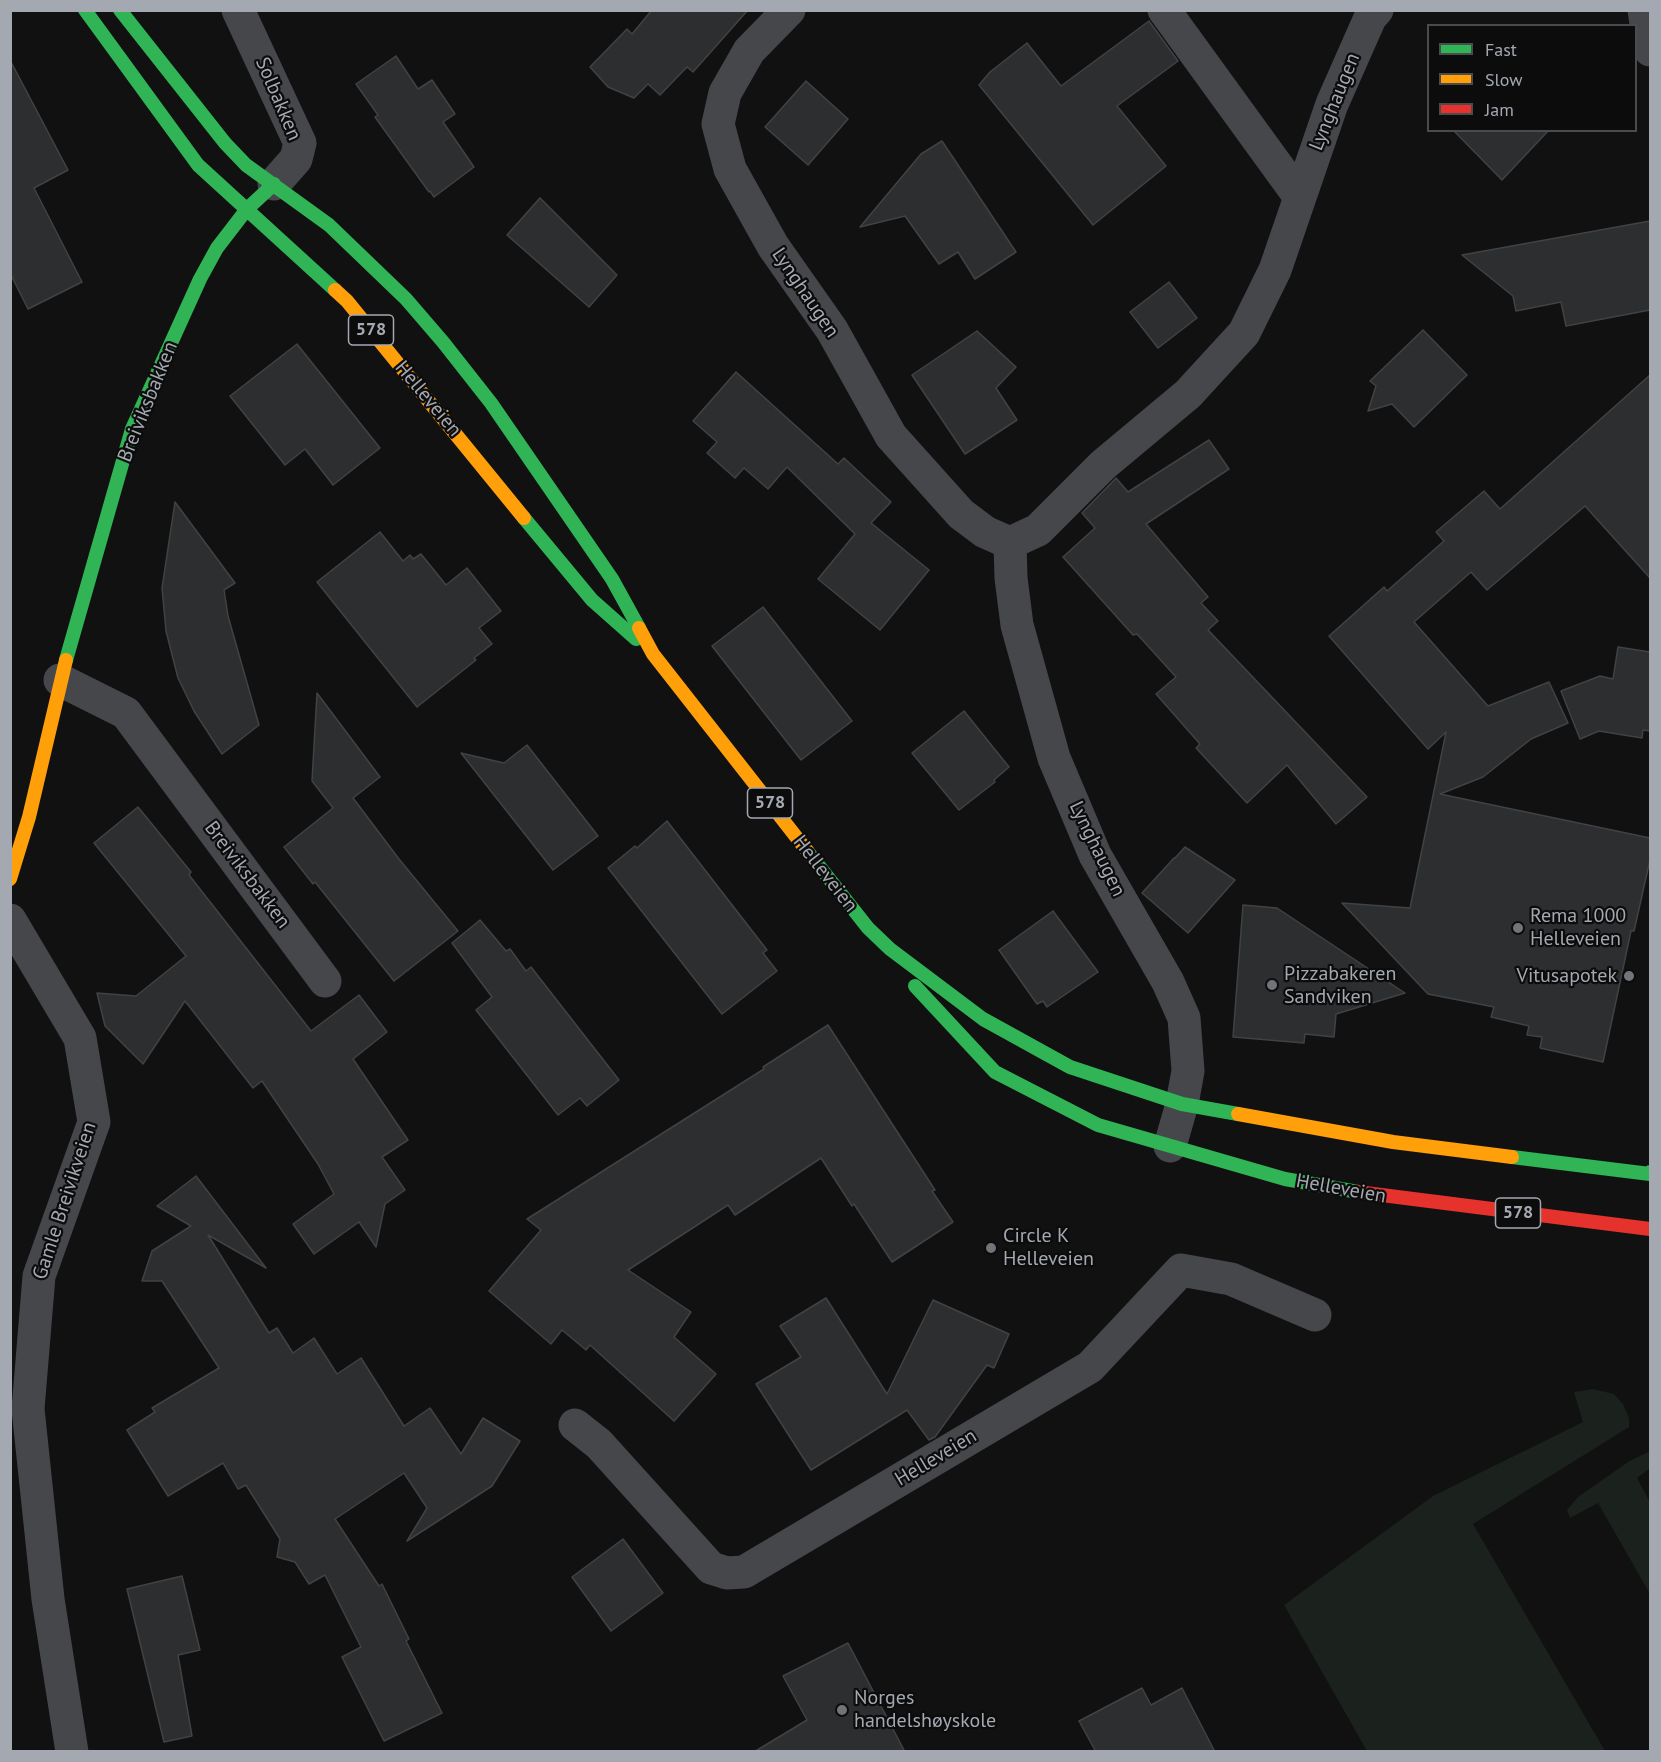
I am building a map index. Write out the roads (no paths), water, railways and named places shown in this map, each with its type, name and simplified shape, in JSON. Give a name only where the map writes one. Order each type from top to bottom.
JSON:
[{"type":"main road","name":"Helleveien","points":[[85,10],[198,165],[347,300],[592,600],[653,654]]},
{"type":"main road","name":"Helleveien","points":[[120,10],[225,143],[246,165],[330,225],[406,299],[443,342],[491,404],[612,579],[653,654],[868,928],[890,950],[983,1019],[1070,1067],[1182,1104],[1393,1142],[1650,1173]]},
{"type":"main road","name":"Breiviksbakken","points":[[10,879],[29,817],[60,680],[132,429],[200,279],[217,248],[247,209],[274,184]]},
{"type":"main road","name":"Helleveien","points":[[890,950],[920,993],[995,1072],[1098,1125],[1285,1179],[1384,1197],[1650,1229]]},
{"type":"street","name":"Solbakken","points":[[238,10],[300,143],[296,159],[274,184]]},
{"type":"street","name":"Lynghaugen","points":[[789,10],[749,51],[725,93],[718,124],[730,168],[773,246],[832,330],[891,436],[961,514],[985,532],[1010,543],[1038,530],[1103,465],[1188,394],[1244,333],[1275,270],[1332,104],[1370,18],[1377,10]]},
{"type":"street","points":[[1164,10],[1299,196]]},
{"type":"street","points":[[1644,10],[1650,50]]},
{"type":"street","name":"Lynghaugen","points":[[1010,543],[1011,578],[1017,625],[1054,758],[1095,855],[1168,982],[1184,1018],[1188,1071],[1182,1104],[1170,1146]]},
{"type":"street","name":"Breiviksbakken","points":[[60,680],[126,713],[325,981]]},
{"type":"street","name":"Gamle Breivikveien","points":[[10,920],[80,1038],[94,1122],[39,1276],[28,1409],[48,1599],[72,1752]]},
{"type":"street","name":"Helleveien","points":[[575,1425],[599,1444],[711,1568],[727,1572],[744,1572],[1090,1367],[1181,1270],[1231,1280],[1315,1315]]},
{"type":"place","name":"Rema 1000 Helleveien","points":[[1518,928]]},
{"type":"place","name":"Vitusapotek","points":[[1629,976]]},
{"type":"place","name":"Pizzabakeren Sandviken","points":[[1272,985]]},
{"type":"place","name":"Circle K Helleveien","points":[[991,1248]]},
{"type":"place","name":"Norges handelshøyskole","points":[[842,1710]]}]
